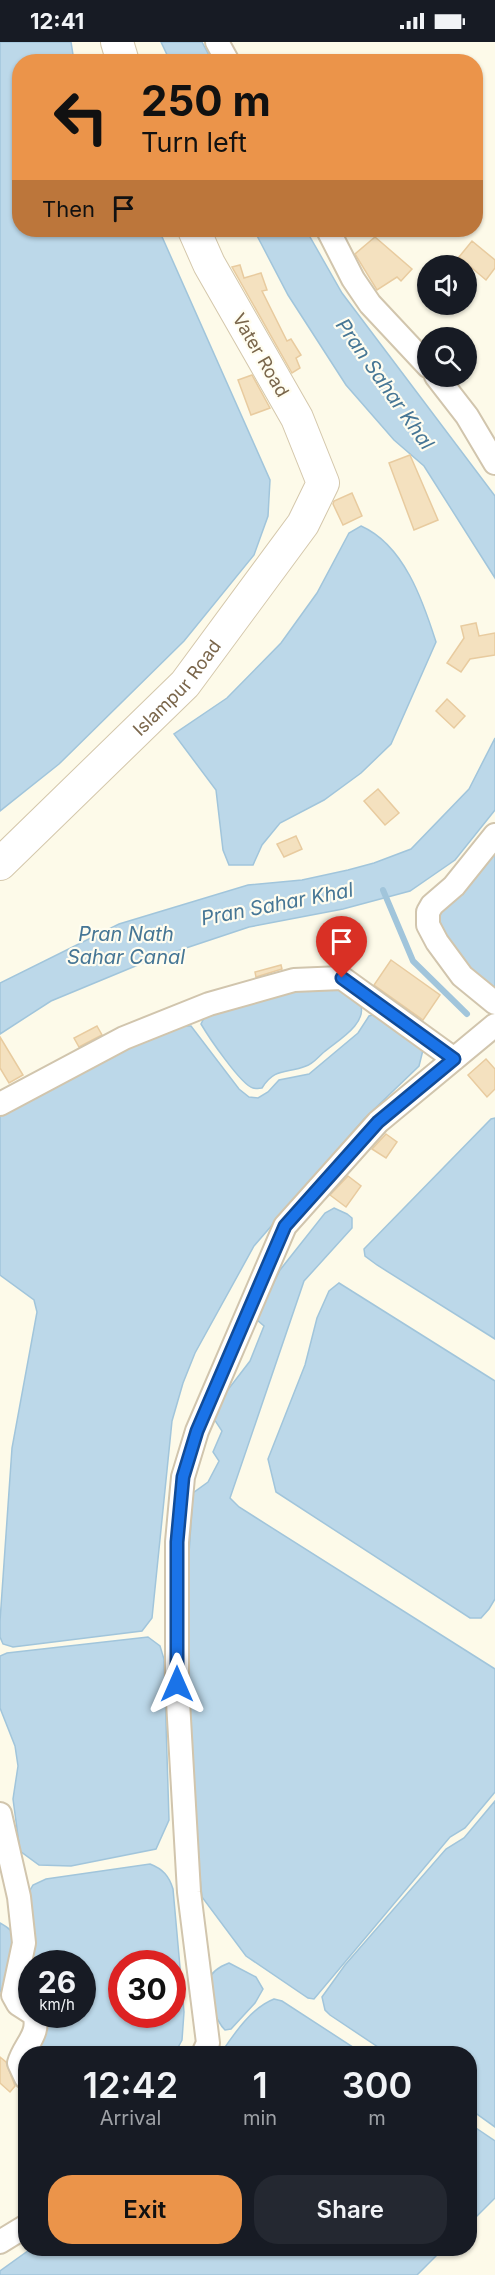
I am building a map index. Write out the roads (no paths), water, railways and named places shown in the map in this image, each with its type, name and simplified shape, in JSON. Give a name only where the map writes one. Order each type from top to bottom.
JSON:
[{"type":"street","name":"Vater Road","points":[[197,237],[209,264],[297,418],[323,483]]},
{"type":"street","points":[[332,237],[353,279],[370,304],[417,354]]},
{"type":"street","points":[[445,387],[467,416],[495,463]]},
{"type":"street","name":"Islampur Road","points":[[0,864],[184,684],[303,525],[323,483]]},
{"type":"street","points":[[495,835],[454,886],[432,905],[428,912],[428,925],[437,942],[462,976],[495,1003]]},
{"type":"street","points":[[0,1104],[124,1038],[210,1004],[294,980],[342,978],[454,1059]]},
{"type":"street","points":[[206,2046],[208,2043],[189,1892],[177,1684],[177,1542],[183,1477],[197,1431],[285,1226],[378,1122],[495,1025]]},
{"type":"street","points":[[0,1814],[19,1897],[24,1943],[23,1950]]},
{"type":"street","points":[[18,1971],[13,1995],[18,2004]]},
{"type":"street","points":[[27,2046],[36,2028]]},
{"type":"street","points":[[0,2242],[18,2231]]},
{"type":"water","points":[[0,42],[71,42],[73,54],[12,54],[12,237],[162,237],[270,480],[268,516],[254,555],[184,641],[59,764],[0,811]]},
{"type":"water","points":[[161,42],[202,42],[208,54],[167,54]]},
{"type":"water","name":"Pran Sahar Khal","points":[[258,237],[310,237],[342,293],[495,496],[495,578],[424,466],[394,440],[346,385],[288,295]]},
{"type":"water","points":[[361,526],[389,546],[400,560],[418,592],[436,642],[391,744],[361,773],[324,800],[280,823],[262,845],[253,865],[229,865],[223,850],[216,790],[174,734],[227,698],[281,643],[317,593],[349,533]]},
{"type":"water","name":"Pran Nath Sahar Canal","points":[[495,738],[495,810],[455,860],[410,891],[343,909],[249,927],[150,960],[51,1001],[0,1034],[0,983],[119,924],[248,885],[302,880],[348,870],[411,849],[469,789]]},
{"type":"water","points":[[495,848],[495,994],[458,962],[433,918]]},
{"type":"water","points":[[301,985],[334,986],[350,991],[360,1003],[362,1010],[360,1018],[350,1031],[311,1064],[277,1074],[262,1088],[253,1088],[233,1070],[201,1024],[204,1018],[213,1014]]},
{"type":"water","points":[[376,1014],[423,1050],[419,1066],[364,1119],[254,1246],[195,1353],[172,1421],[152,1618],[142,1631],[13,1647],[3,1644],[0,1637],[0,1621],[12,1448],[37,1312],[34,1300],[0,1275],[0,1115],[12,1106],[178,1026],[191,1026],[239,1089],[249,1097],[258,1098],[268,1092],[279,1080],[309,1074],[358,1033],[369,1016]]},
{"type":"water","points":[[495,1118],[495,1339],[377,1265],[365,1256],[364,1249],[491,1119]]},
{"type":"water","points":[[334,1208],[352,1218],[352,1228],[304,1281],[230,1498],[239,1507],[495,1669],[495,1792],[465,1828],[450,1837],[314,1999],[308,1998],[246,1956],[202,1897],[191,1794],[186,1599],[193,1493],[208,1482],[219,1461],[213,1452],[222,1431],[214,1419],[220,1400],[250,1361],[264,1326],[256,1319],[280,1270],[325,1213]]},
{"type":"water","points":[[339,1283],[495,1381],[495,1599],[481,1618],[470,1618],[276,1492],[268,1459],[305,1365],[317,1318],[329,1291]]},
{"type":"water","points":[[148,1637],[160,1646],[164,1659],[169,1820],[156,1849],[71,1866],[39,1865],[20,1851],[13,1799],[18,1766],[15,1746],[0,1708],[0,1656],[7,1653]]},
{"type":"water","points":[[495,1801],[495,2127],[477,2114],[477,2046],[376,2046],[330,2015],[325,2010],[322,1997],[345,1965],[446,1849],[464,1838]]},
{"type":"water","points":[[150,1864],[162,1871],[170,1880],[173,1889],[178,1950],[108,1950],[108,2028],[183,2028],[182,2040],[179,2046],[30,2046],[38,2028],[96,2028],[96,1950],[27,1950],[29,1892],[33,1885],[46,1879]]},
{"type":"water","points":[[0,1923],[14,1935],[17,1946],[12,1967],[0,1992]]},
{"type":"water","points":[[229,1963],[256,1977],[263,1989],[255,2003],[231,2029],[225,2030],[212,2007],[208,1981],[211,1975]]},
{"type":"water","points":[[274,1999],[282,2001],[351,2046],[226,2046],[237,2030],[266,2003]]},
{"type":"water","points":[[477,2129],[495,2141],[495,2198],[477,2216]]},
{"type":"water","points":[[21,2256],[436,2256],[417,2275],[0,2275],[0,2271]]},
{"type":"waterway","points":[[383,890],[413,961],[467,1014]]}]
